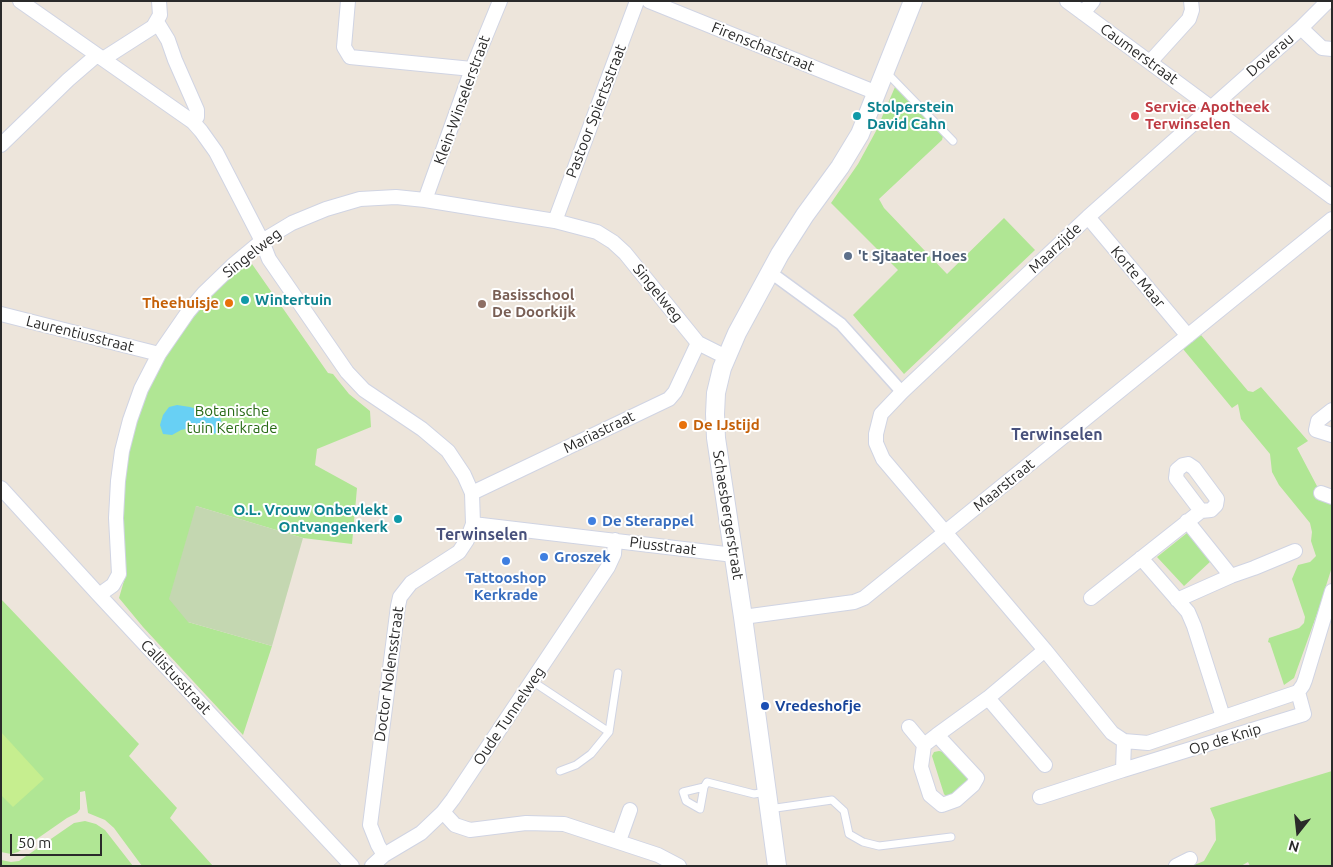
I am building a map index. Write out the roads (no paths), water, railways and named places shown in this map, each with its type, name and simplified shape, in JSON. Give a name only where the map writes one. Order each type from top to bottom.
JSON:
[{"type":"street","points":[[20,1],[193,122],[216,152],[262,241],[269,259],[347,372],[364,390],[422,429],[448,450],[464,475],[472,493]]},
{"type":"street","points":[[1,145],[68,80],[100,57],[154,27],[160,15],[160,1]]},
{"type":"street","points":[[348,1],[344,47],[350,57],[472,69]]},
{"type":"street","name":"Klein-Winselerstraat","points":[[425,200],[472,69],[500,1]]},
{"type":"street","name":"Pastoor Spiertsstraat","points":[[555,221],[637,1]]},
{"type":"street","name":"Firenschatstraat","points":[[648,1],[877,93]]},
{"type":"street","name":"Schaesbergerstraat","points":[[776,866],[743,617],[715,427],[716,393],[726,357],[770,272],[793,233],[840,167],[860,134],[913,1]]},
{"type":"street","name":"Caumerstraat","points":[[1067,1],[1332,197]]},
{"type":"street","points":[[1083,13],[1093,1]]},
{"type":"street","points":[[1150,62],[1188,19],[1192,10],[1190,1]]},
{"type":"street","name":"Doverau","points":[[1210,107],[1301,28],[1328,1]]},
{"type":"street","points":[[158,22],[168,40],[197,110],[193,122]]},
{"type":"street","points":[[1301,28],[1322,48],[1332,49]]},
{"type":"street","name":"Maarzijde","points":[[945,534],[883,459],[876,443],[877,425],[881,414],[902,392],[1088,218],[1210,107]]},
{"type":"street","name":"Singelweg","points":[[99,595],[113,584],[119,574],[116,518],[122,451],[141,389],[159,354],[188,312],[204,293],[232,266],[262,241],[292,223],[326,209],[360,199],[396,197],[555,221],[597,232],[613,242],[625,253],[698,343],[726,357]]},
{"type":"street","name":"Korte Maar","points":[[1088,218],[1188,336]]},
{"type":"street","name":"Maarstraat","points":[[743,617],[854,602],[864,598],[1332,219]]},
{"type":"street","points":[[770,272],[841,324],[902,392]]},
{"type":"street","name":"Laurentiusstraat","points":[[1,314],[159,354]]},
{"type":"street","name":"Mariastraat","points":[[472,493],[669,399],[698,343]]},
{"type":"street","points":[[1332,410],[1318,421],[1316,430],[1332,434]]},
{"type":"street","name":"Callistusstraat","points":[[1,488],[352,866]]},
{"type":"street","name":"Doctor Nolensstraat","points":[[384,855],[370,825],[400,597],[417,578],[446,562],[459,552],[467,540],[473,524],[472,493]]},
{"type":"street","points":[[1091,598],[1201,511]]},
{"type":"street","points":[[1187,521],[1231,576]]},
{"type":"street","name":"Piusstraat","points":[[473,524],[734,555]]},
{"type":"street","points":[[945,534],[1045,650],[1112,733],[1124,741],[1123,770]]},
{"type":"street","name":"Oude Tunnelweg","points":[[372,866],[384,855],[421,833],[443,812],[608,568],[614,554],[615,540]]},
{"type":"street","points":[[1177,600],[1295,551]]},
{"type":"street","name":"Op de Knip","points":[[1141,558],[1188,612],[1223,717]]},
{"type":"street","points":[[1298,692],[1305,680],[1330,605],[1332,591]]},
{"type":"street","points":[[937,735],[977,778],[974,785],[956,800],[942,805],[930,795],[921,767],[924,745],[937,735],[988,698],[1045,650]]},
{"type":"street","name":"Op de Knip","points":[[1040,797],[1304,714],[1298,692],[1148,744],[1124,741]]},
{"type":"street","points":[[988,698],[1046,765]]},
{"type":"street","points":[[908,727],[924,745]]},
{"type":"street","points":[[619,841],[630,810]]},
{"type":"street","points":[[443,812],[455,825],[470,830],[526,823],[556,823],[578,828],[658,855],[679,866]]},
{"type":"street","points":[[1176,866],[1190,859]]},
{"type":"lane","points":[[886,72],[953,141]]},
{"type":"lane","points":[[560,771],[576,765],[591,754],[609,732],[618,673]]},
{"type":"lane","points":[[532,682],[609,732]]},
{"type":"lane","points":[[704,787],[705,784],[710,782],[754,794],[768,800],[832,800],[844,811],[849,834],[863,842],[879,846],[951,837]]},
{"type":"water","points":[[177,405],[209,413],[217,418],[220,417],[223,427],[214,434],[190,428],[172,435],[163,434],[160,425],[163,415],[169,407]]},
{"type":"place","name":"Stolperstein David Cahn","points":[[857,116]]},
{"type":"place","name":"Service Apotheek Terwinselen","points":[[1135,116]]},
{"type":"place","name":"'t Sjtaater Hoes","points":[[848,256]]},
{"type":"place","name":"Wintertuin","points":[[245,300]]},
{"type":"place","name":"Theehuisje","points":[[229,303]]},
{"type":"place","name":"Basisschool De Doorkijk","points":[[482,304]]},
{"type":"place","name":"De IJstijd","points":[[683,425]]},
{"type":"place","name":"O.L. Vrouw Onbevlekt Ontvangenkerk","points":[[398,519]]},
{"type":"place","name":"De Sterappel","points":[[592,521]]},
{"type":"place","name":"Groszek","points":[[544,557]]},
{"type":"place","name":"Tattooshop Kerkrade","points":[[506,561]]},
{"type":"place","name":"Vredeshofje","points":[[765,706]]},
{"type":"district","name":"Terwinselen","points":[[1057,435]]},
{"type":"district","name":"Terwinselen","points":[[482,535]]},
{"type":"park label","name":"Botanische tuin Kerkrade","points":[[232,420]]}]
